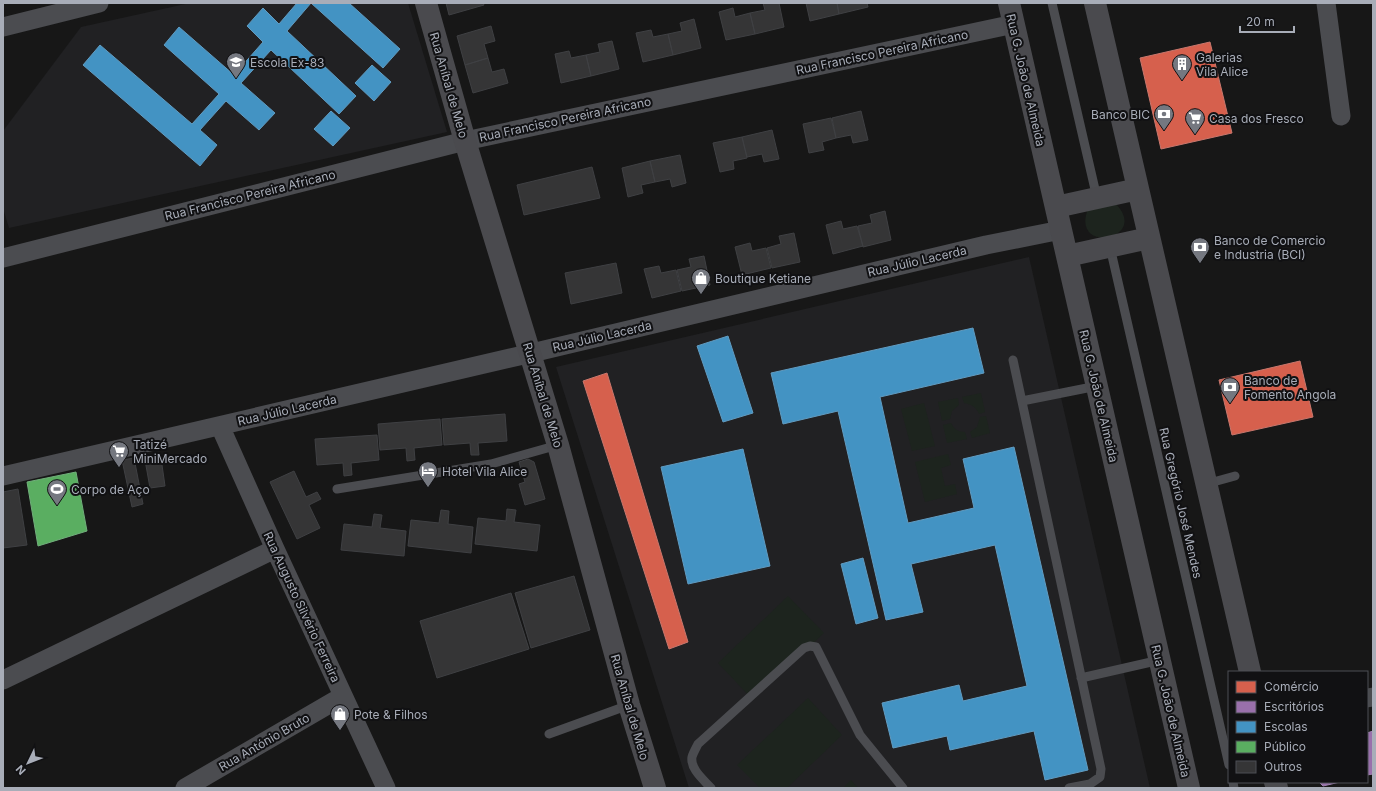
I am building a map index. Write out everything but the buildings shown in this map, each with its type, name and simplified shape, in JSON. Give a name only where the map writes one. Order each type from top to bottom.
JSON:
[{"type":"street","points":[[3,27],[99,3]]},
{"type":"street","name":"Rua Aníbal de Melo","points":[[426,3],[465,140],[558,445],[629,705],[655,788]]},
{"type":"street","name":"Rua G. João de Almeida","points":[[1009,3],[1189,788]]},
{"type":"street","points":[[1095,3],[1250,671]]},
{"type":"street","points":[[1326,3],[1341,116]]},
{"type":"street","name":"Rua Francisco Pereira Africano","points":[[3,258],[465,140],[1014,24]]},
{"type":"street","points":[[1056,207],[1138,189]]},
{"type":"street","name":"Rua Júlio Lacerda","points":[[3,476],[530,353],[978,246],[1061,230]]},
{"type":"street","points":[[1067,256],[1149,238]]},
{"type":"street","name":"Rua Augusto Silvério Ferreira","points":[[220,426],[274,549],[386,788]]},
{"type":"street","points":[[3,680],[274,549]]},
{"type":"street","name":"Rua António Bruto","points":[[185,788],[343,696]]},
{"type":"lane","points":[[1052,3],[1097,198]]},
{"type":"lane","name":"Rua Gregório José Mendes","points":[[1110,247],[1228,761]]},
{"type":"lane","points":[[1013,360],[1101,769],[1100,777],[1090,784],[1068,788]]},
{"type":"lane","points":[[1022,401],[1097,386]]},
{"type":"lane","points":[[337,489],[491,464],[558,445]]},
{"type":"lane","points":[[1206,484],[1235,476]]},
{"type":"lane","points":[[711,788],[697,772],[693,764],[692,758],[698,744],[804,648],[810,646],[816,647],[860,735],[903,788]]},
{"type":"lane","points":[[1081,678],[1160,660]]},
{"type":"lane","points":[[549,734],[629,705]]},
{"type":"shaded area","name":"Escola Ex-83","points":[[190,3],[408,3],[447,132],[9,228],[3,208],[3,131],[81,27]]},
{"type":"shaded area","points":[[1116,204],[1124,216],[1123,226],[1117,234],[1108,237],[1098,237],[1090,233],[1085,223],[1088,209]]},
{"type":"shaded area","points":[[1029,257],[1150,788],[689,788],[556,367]]},
{"type":"shaded area","points":[[981,393],[985,412],[979,414],[973,406],[964,403],[962,397]]},
{"type":"shaded area","points":[[958,398],[959,405],[952,411],[950,419],[942,421],[938,402]]},
{"type":"shaded area","points":[[924,403],[935,446],[912,451],[901,409]]},
{"type":"shaded area","points":[[986,416],[990,433],[972,438],[970,432],[977,427],[980,417]]},
{"type":"shaded area","points":[[951,423],[956,430],[965,432],[967,439],[947,443],[943,425]]},
{"type":"shaded area","points":[[948,454],[951,465],[941,468],[945,486],[955,484],[957,494],[925,502],[915,462]]},
{"type":"shaded area","points":[[788,596],[824,633],[753,700],[718,663]]},
{"type":"shaded area","points":[[808,698],[842,735],[787,788],[760,788],[737,765]]},
{"type":"shaded area","points":[[851,780],[858,788],[843,788]]},
{"type":"place","name":"Escola Ex-83","points":[[236,79]]},
{"type":"place","name":"Galerias Vila Alice","points":[[1182,81]]},
{"type":"place","name":"Banco BIC","points":[[1164,131]]},
{"type":"place","name":"Casa dos Fresco","points":[[1195,135]]},
{"type":"place","name":"Banco de Comercio e Industria (BCI)","points":[[1200,264]]},
{"type":"place","name":"Boutique Ketiane","points":[[701,295]]},
{"type":"place","name":"Banco de Fomento Angola","points":[[1230,404]]},
{"type":"place","name":"Tatizé MiniMercado","points":[[119,468]]},
{"type":"place","name":"Hotel Vila Alice","points":[[428,488]]},
{"type":"place","name":"Corpo de Aço","points":[[57,506]]},
{"type":"place","name":"Pote & Filhos","points":[[340,731]]}]
